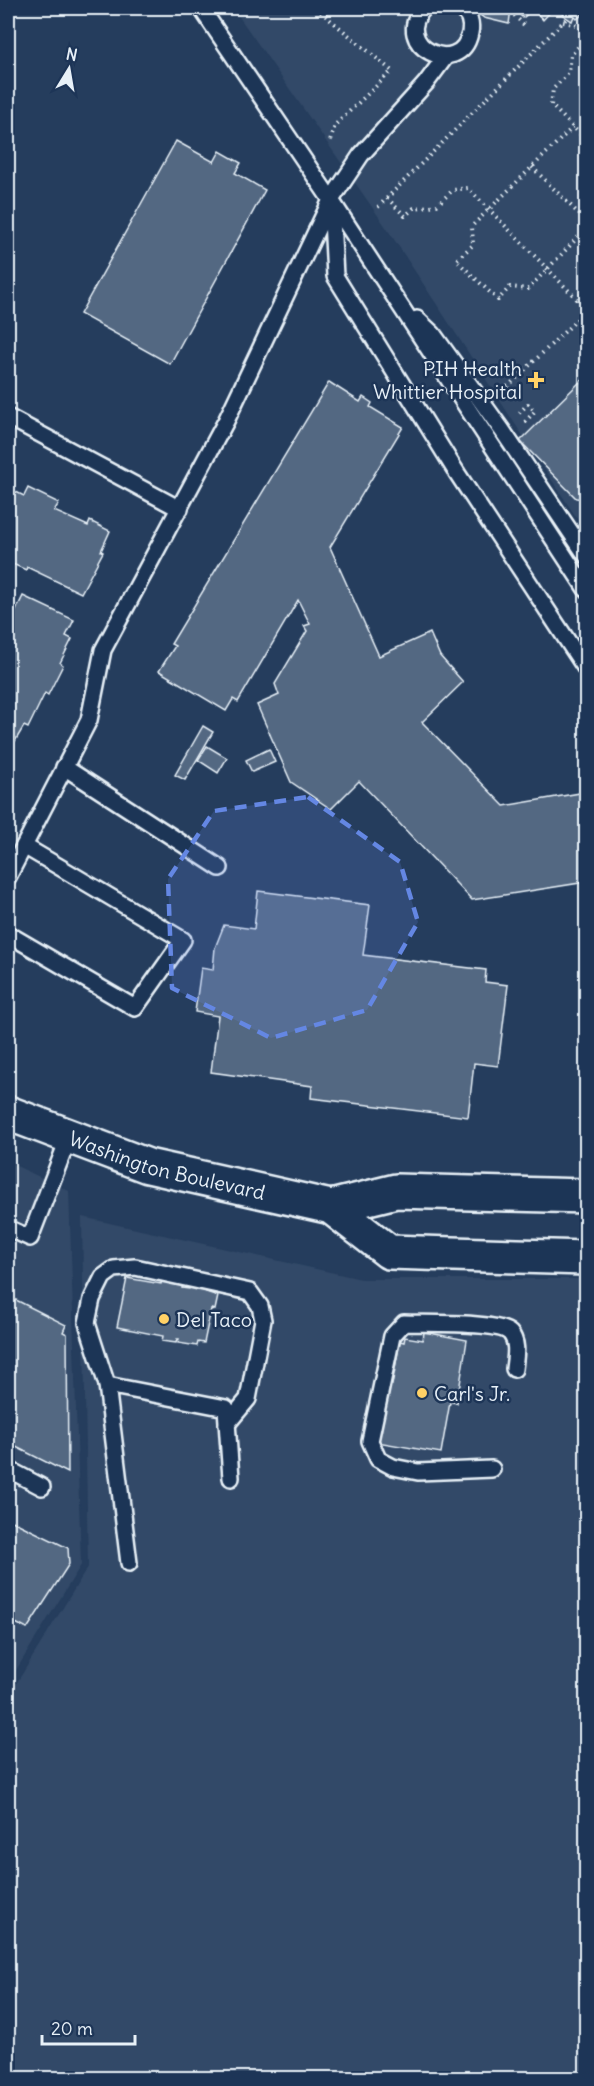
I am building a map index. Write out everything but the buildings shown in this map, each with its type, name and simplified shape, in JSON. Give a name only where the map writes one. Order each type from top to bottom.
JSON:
[{"type":"main road","name":"Washington Boulevard","points":[[8,1113],[148,1166],[331,1207],[389,1252],[586,1258]]},
{"type":"main road","name":"Washington Boulevard","points":[[331,1207],[396,1191],[586,1196]]},
{"type":"lane","points":[[201,8],[398,299],[586,589]]},
{"type":"lane","points":[[424,8],[416,20],[416,38],[420,45],[436,56],[455,53],[463,48],[468,40],[471,30],[470,21],[462,8]]},
{"type":"lane","points":[[8,877],[89,720],[103,650],[226,421],[331,200],[361,155],[426,84],[446,56]]},
{"type":"lane","points":[[331,200],[335,276],[457,473],[586,669]]},
{"type":"lane","points":[[398,299],[433,334],[502,430],[586,555]]},
{"type":"lane","points":[[8,417],[180,509]]},
{"type":"lane","points":[[64,767],[220,868]]},
{"type":"lane","points":[[8,934],[135,1008],[183,940],[24,846]]},
{"type":"lane","points":[[8,1228],[30,1238],[69,1137]]},
{"type":"lane","points":[[129,1563],[107,1384],[87,1323],[92,1299],[103,1277],[114,1269],[135,1267],[250,1292],[260,1305],[263,1320],[248,1399],[227,1424]]},
{"type":"lane","points":[[492,1469],[418,1472],[393,1467],[378,1459],[370,1441],[392,1336],[404,1323],[496,1326],[510,1333],[516,1346],[514,1369]]},
{"type":"lane","points":[[107,1384],[226,1407],[231,1478]]},
{"type":"lane","points":[[8,1469],[42,1487]]},
{"type":"path","points":[[316,8],[392,71],[335,125],[330,142]]},
{"type":"path","points":[[510,11],[526,27]]},
{"type":"path","points":[[378,207],[567,18]]},
{"type":"path","points":[[562,22],[578,25],[584,30],[586,37],[571,55],[569,73],[553,89],[551,105],[586,140]]},
{"type":"path","points":[[573,127],[472,226],[473,245],[456,260],[498,300],[510,287],[528,289],[586,229]]},
{"type":"path","points":[[532,167],[586,221]]},
{"type":"path","points":[[387,198],[405,216],[414,208],[437,205],[453,190],[468,188],[577,299],[586,290]]},
{"type":"path","points":[[502,392],[586,311]]},
{"type":"path","points":[[519,428],[535,411],[528,404]]},
{"type":"highlighted area","points":[[308,797],[400,862],[418,922],[367,1010],[271,1038],[172,988],[168,879],[214,811]]},
{"type":"shaded area","name":"PIH Health Whittier Hospital","points":[[233,8],[586,8],[586,532],[386,227]]},
{"type":"shaded area","points":[[8,1162],[69,1191],[81,1565],[8,1683]]},
{"type":"shaded area","points":[[82,1217],[361,1279],[586,1279],[586,2078],[8,2078],[8,1697],[88,1567]]},
{"type":"place","name":"PIH Health Whittier Hospital","points":[[536,380]]},
{"type":"place","name":"Del Taco","points":[[164,1319]]},
{"type":"place","name":"Carl's Jr.","points":[[422,1393]]}]
